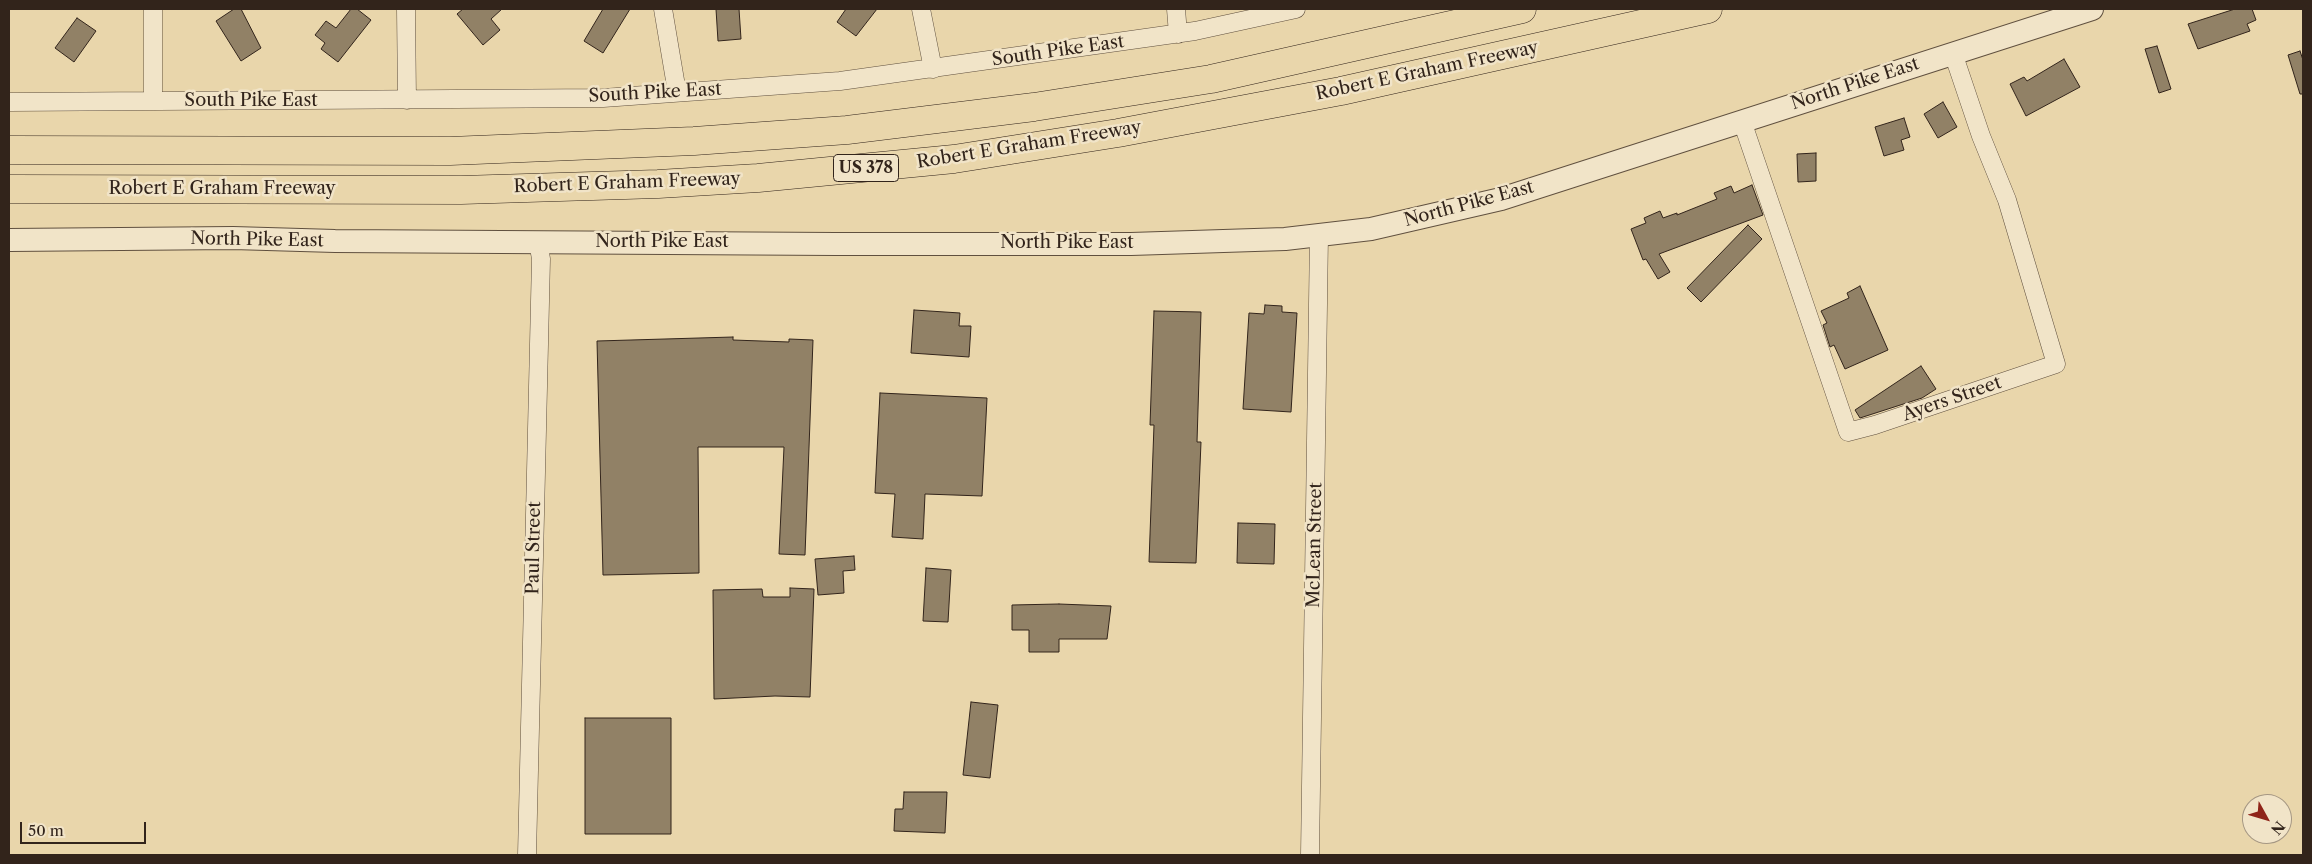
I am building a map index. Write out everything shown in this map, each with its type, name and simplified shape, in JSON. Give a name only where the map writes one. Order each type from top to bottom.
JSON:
[{"type":"highway","name":"Robert E Graham Freeway","points":[[9,150],[450,150],[694,141],[847,130],[1034,107],[1212,79],[1522,9]]},
{"type":"highway","name":"Robert E Graham Freeway","points":[[9,189],[461,190],[638,185],[758,178],[954,159],[1118,133],[1341,91],[1708,9]]},
{"type":"street","points":[[153,9],[153,101]]},
{"type":"street","points":[[406,9],[407,100]]},
{"type":"street","points":[[663,9],[677,92]]},
{"type":"street","points":[[921,9],[933,69]]},
{"type":"street","points":[[1176,9],[1178,34]]},
{"type":"street","name":"South Pike East","points":[[9,102],[603,98],[840,81],[1178,34],[1296,9]]},
{"type":"street","name":"North Pike East","points":[[9,240],[233,238],[335,241],[1131,244],[1285,239],[1371,229],[1501,198],[2092,9]]},
{"type":"street","name":"Ayers Street","points":[[1742,121],[1848,432],[1875,425],[2056,364],[2007,200],[1953,53]]},
{"type":"street","name":"McLean Street","points":[[1310,855],[1319,235]]},
{"type":"street","name":"Paul Street","points":[[527,855],[540,259],[538,241]]},
{"type":"building","points":[[234,9],[241,9],[261,48],[241,61],[216,21]]},
{"type":"building","points":[[351,9],[357,9],[371,20],[338,62],[321,49],[325,43],[315,35],[326,21],[336,28]]},
{"type":"building","points":[[463,9],[502,9],[491,19],[500,30],[483,45],[457,14]]},
{"type":"building","points":[[603,9],[630,9],[603,53],[584,41]]},
{"type":"building","points":[[716,9],[739,9],[741,39],[718,41]]},
{"type":"building","points":[[846,9],[877,9],[856,36],[837,22]]},
{"type":"building","points":[[2235,9],[2252,9],[2256,20],[2247,24],[2250,31],[2198,49],[2188,24]]},
{"type":"building","points":[[77,18],[96,31],[74,62],[55,48]]},
{"type":"building","points":[[2157,46],[2171,89],[2159,93],[2145,49]]},
{"type":"building","points":[[2300,51],[2303,60],[2303,94],[2300,94],[2288,55]]},
{"type":"building","points":[[2064,59],[2080,87],[2026,116],[2010,84],[2024,77],[2027,81]]},
{"type":"building","points":[[1943,102],[1957,127],[1938,138],[1924,114]]},
{"type":"building","points":[[1904,118],[1910,137],[1901,140],[1904,150],[1884,156],[1875,127]]},
{"type":"building","points":[[1816,153],[1816,181],[1798,182],[1797,154]]},
{"type":"building","points":[[1752,185],[1763,215],[1659,254],[1670,272],[1658,279],[1646,259],[1643,260],[1631,229],[1646,223],[1644,218],[1660,211],[1663,218],[1677,213],[1677,215],[1717,199],[1714,193],[1731,186],[1734,193]]},
{"type":"building","points":[[1748,225],[1762,239],[1701,302],[1687,288]]},
{"type":"building","points":[[1860,286],[1888,350],[1845,369],[1834,345],[1830,347],[1823,325],[1827,323],[1821,311],[1849,298],[1847,293]]},
{"type":"building","points":[[1265,305],[1282,306],[1282,312],[1297,313],[1291,412],[1243,409],[1249,313],[1264,314]]},
{"type":"building","points":[[914,310],[960,313],[959,326],[971,326],[969,357],[911,353]]},
{"type":"building","points":[[1154,311],[1201,312],[1197,442],[1201,442],[1196,563],[1149,562],[1154,425],[1150,425]]},
{"type":"building","points":[[733,337],[733,340],[789,342],[789,339],[813,340],[805,555],[779,554],[784,447],[698,447],[699,573],[603,575],[597,341]]},
{"type":"building","points":[[1921,366],[1936,389],[1922,398],[1860,418],[1855,410]]},
{"type":"building","points":[[880,393],[987,398],[982,496],[925,494],[923,539],[892,537],[895,494],[875,493]]},
{"type":"building","points":[[1238,523],[1275,524],[1274,564],[1237,563]]},
{"type":"building","points":[[854,556],[855,570],[843,571],[844,593],[818,595],[815,559]]},
{"type":"building","points":[[926,568],[951,570],[948,622],[923,621]]},
{"type":"building","points":[[790,588],[814,589],[810,697],[775,696],[714,699],[713,590],[762,589],[763,597],[790,597]]},
{"type":"building","points":[[1012,605],[1111,606],[1107,639],[1059,639],[1059,652],[1029,652],[1029,630],[1012,630]]},
{"type":"building","points":[[971,702],[998,705],[990,778],[963,775]]},
{"type":"building","points":[[585,718],[671,718],[671,834],[585,834]]},
{"type":"building","points":[[904,792],[947,792],[945,833],[894,831],[895,809],[903,809]]}]
